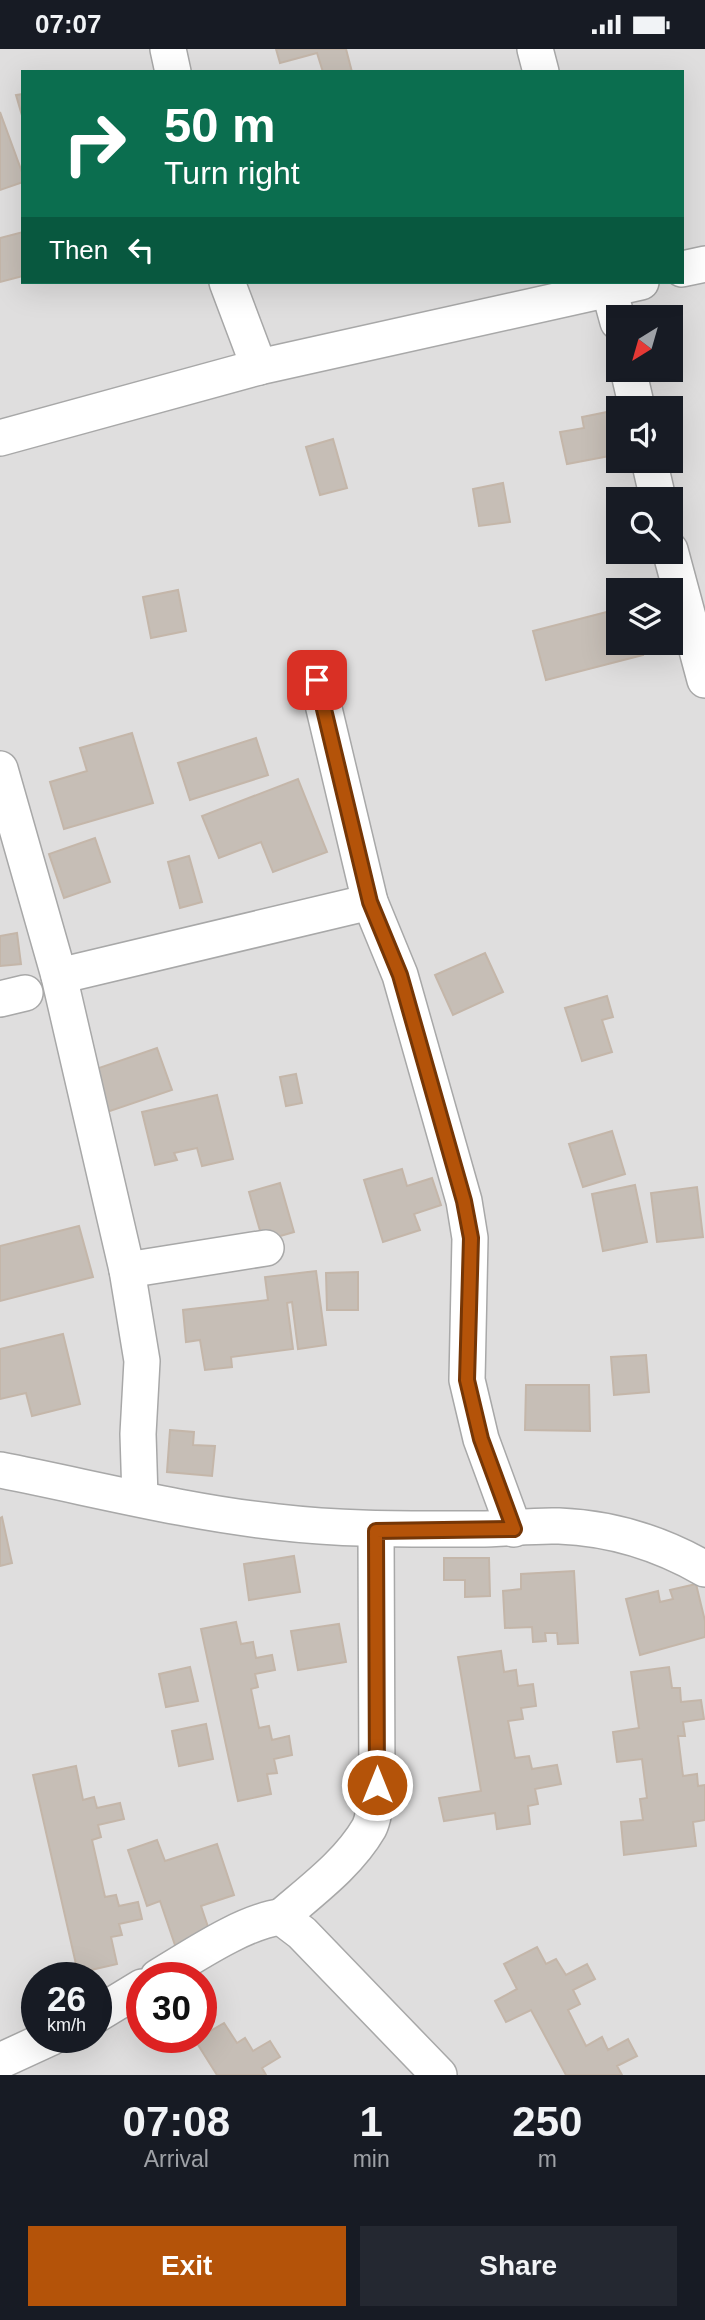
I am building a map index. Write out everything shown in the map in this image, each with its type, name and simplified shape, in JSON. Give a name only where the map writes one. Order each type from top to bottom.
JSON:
[{"type":"street","points":[[168,49],[173,70]]},
{"type":"street","points":[[535,49],[540,70]]},
{"type":"street","points":[[684,269],[705,264]]},
{"type":"street","points":[[228,284],[259,367]]},
{"type":"street","points":[[0,438],[259,367],[619,294]]},
{"type":"street","points":[[674,564],[705,680]]},
{"type":"street","points":[[317,680],[370,902],[400,975],[464,1201],[471,1238],[467,1380],[481,1439],[514,1529]]},
{"type":"street","points":[[0,769],[59,976],[127,1271],[142,1361],[138,1434],[140,1498]]},
{"type":"street","points":[[59,976],[370,902]]},
{"type":"street","points":[[127,1271],[266,1248]]},
{"type":"street","points":[[0,1470],[276,1522],[376,1531],[514,1529],[555,1525],[594,1528],[647,1541],[705,1569]]},
{"type":"street","points":[[185,1962],[236,1933],[270,1918],[281,1917],[338,1867],[369,1827],[377,1785],[376,1531]]},
{"type":"street","points":[[281,1917],[302,1933],[433,2072]]},
{"type":"street","points":[[0,2061],[21,2051]]},
{"type":"shaded area","points":[[0,49],[705,49],[705,2075],[0,2075]]},
{"type":"building","points":[[276,49],[346,49],[351,70],[322,70],[317,53],[280,63]]},
{"type":"building","points":[[21,94],[21,112],[16,95]]},
{"type":"building","points":[[0,112],[21,170],[21,183],[0,190]]},
{"type":"building","points":[[21,233],[21,277],[0,282],[0,238]]},
{"type":"building","points":[[606,412],[606,457],[567,464],[560,432],[584,428],[582,417]]},
{"type":"building","points":[[333,439],[347,488],[320,495],[306,447]]},
{"type":"building","points":[[503,483],[510,522],[479,526],[473,489]]},
{"type":"building","points":[[178,590],[186,631],[151,638],[143,597]]},
{"type":"building","points":[[606,612],[606,655],[643,655],[546,680],[533,631]]},
{"type":"building","points":[[132,733],[153,803],[64,829],[50,782],[87,771],[80,748]]},
{"type":"building","points":[[256,738],[268,775],[190,800],[178,763]]},
{"type":"building","points":[[298,779],[327,852],[273,872],[261,842],[219,858],[202,816]]},
{"type":"building","points":[[95,838],[110,882],[64,898],[49,854]]},
{"type":"building","points":[[189,856],[202,902],[180,908],[168,862]]},
{"type":"building","points":[[17,933],[21,964],[0,966],[0,936]]},
{"type":"building","points":[[485,953],[503,992],[453,1015],[435,975]]},
{"type":"building","points":[[607,996],[613,1017],[602,1020],[612,1052],[582,1061],[565,1008]]},
{"type":"building","points":[[157,1048],[172,1090],[107,1112],[93,1070]]},
{"type":"building","points":[[296,1074],[302,1103],[286,1106],[280,1077]]},
{"type":"building","points":[[217,1095],[233,1159],[202,1166],[197,1148],[174,1153],[177,1160],[155,1165],[142,1112]]},
{"type":"building","points":[[612,1131],[625,1174],[583,1187],[569,1144]]},
{"type":"building","points":[[402,1169],[407,1186],[432,1178],[441,1205],[414,1214],[420,1230],[383,1242],[364,1180]]},
{"type":"building","points":[[280,1183],[294,1232],[263,1241],[249,1192]]},
{"type":"building","points":[[635,1185],[647,1242],[603,1251],[592,1194]]},
{"type":"building","points":[[697,1187],[703,1237],[657,1242],[651,1193]]},
{"type":"building","points":[[79,1226],[93,1277],[0,1301],[0,1246]]},
{"type":"building","points":[[316,1271],[326,1345],[298,1349],[292,1302],[287,1303],[293,1349],[231,1357],[232,1367],[205,1370],[200,1340],[186,1342],[183,1310],[268,1300],[265,1277]]},
{"type":"building","points":[[358,1272],[358,1310],[327,1310],[326,1273]]},
{"type":"building","points":[[63,1334],[80,1404],[32,1416],[26,1393],[0,1399],[0,1349]]},
{"type":"building","points":[[646,1355],[649,1392],[614,1395],[611,1357]]},
{"type":"building","points":[[526,1385],[589,1385],[590,1431],[525,1430]]},
{"type":"building","points":[[170,1430],[194,1432],[193,1445],[215,1446],[212,1476],[167,1472]]},
{"type":"building","points":[[2,1517],[12,1563],[0,1566],[0,1518]]},
{"type":"building","points":[[294,1556],[300,1592],[249,1600],[244,1564]]},
{"type":"building","points":[[444,1558],[489,1558],[490,1596],[465,1597],[465,1580],[444,1580]]},
{"type":"building","points":[[574,1571],[578,1643],[558,1644],[557,1633],[545,1633],[546,1641],[533,1642],[532,1627],[505,1628],[503,1591],[521,1589],[521,1574]]},
{"type":"building","points":[[696,1584],[705,1621],[705,1637],[640,1655],[626,1599],[658,1591],[660,1602],[673,1599],[670,1590]]},
{"type":"building","points":[[236,1622],[241,1644],[253,1642],[256,1658],[272,1655],[275,1670],[255,1674],[258,1687],[251,1689],[259,1728],[269,1726],[272,1740],[289,1736],[292,1755],[274,1759],[277,1773],[267,1774],[271,1794],[238,1801],[201,1629]]},
{"type":"building","points":[[339,1624],[346,1662],[298,1670],[291,1631]]},
{"type":"building","points":[[501,1651],[504,1672],[516,1670],[518,1686],[533,1684],[536,1706],[521,1708],[523,1719],[508,1721],[515,1758],[529,1756],[532,1769],[557,1765],[561,1784],[535,1789],[538,1804],[528,1806],[530,1824],[497,1829],[495,1813],[444,1821],[439,1798],[481,1791],[458,1657]]},
{"type":"building","points":[[190,1667],[198,1701],[166,1707],[159,1674]]},
{"type":"building","points":[[669,1667],[672,1688],[680,1688],[681,1702],[701,1700],[704,1719],[683,1722],[685,1736],[678,1736],[683,1776],[697,1774],[698,1786],[705,1785],[705,1820],[693,1822],[696,1846],[624,1855],[621,1822],[643,1820],[640,1799],[647,1798],[642,1759],[617,1762],[613,1732],[639,1728],[631,1672]]},
{"type":"building","points":[[206,1724],[213,1759],[179,1766],[172,1731]]},
{"type":"building","points":[[76,1766],[83,1800],[94,1797],[97,1808],[120,1803],[124,1819],[98,1825],[101,1837],[92,1840],[105,1897],[116,1895],[119,1906],[138,1902],[142,1919],[119,1924],[122,1935],[111,1937],[117,1964],[76,1962],[33,1775]]},
{"type":"building","points":[[157,1840],[165,1861],[217,1844],[234,1895],[201,1906],[212,1939],[177,1951],[160,1901],[147,1906],[128,1850]]},
{"type":"building","points":[[537,1947],[546,1964],[556,1959],[566,1975],[587,1964],[595,1979],[573,1990],[580,2004],[568,2010],[586,2046],[602,2037],[608,2050],[628,2039],[637,2056],[617,2066],[622,2075],[566,2075],[531,2010],[506,2022],[495,2001],[517,1989],[504,1964]]},
{"type":"building","points":[[224,2023],[237,2043],[245,2038],[253,2051],[270,2041],[280,2057],[262,2068],[266,2075],[217,2075],[203,2053],[217,2053],[217,2027]]},
{"type":"route","points":[[317,680],[370,902],[400,975],[464,1201],[471,1238],[465,1346],[467,1380],[471,1406],[481,1439],[514,1529],[376,1531],[377,1785]]}]
